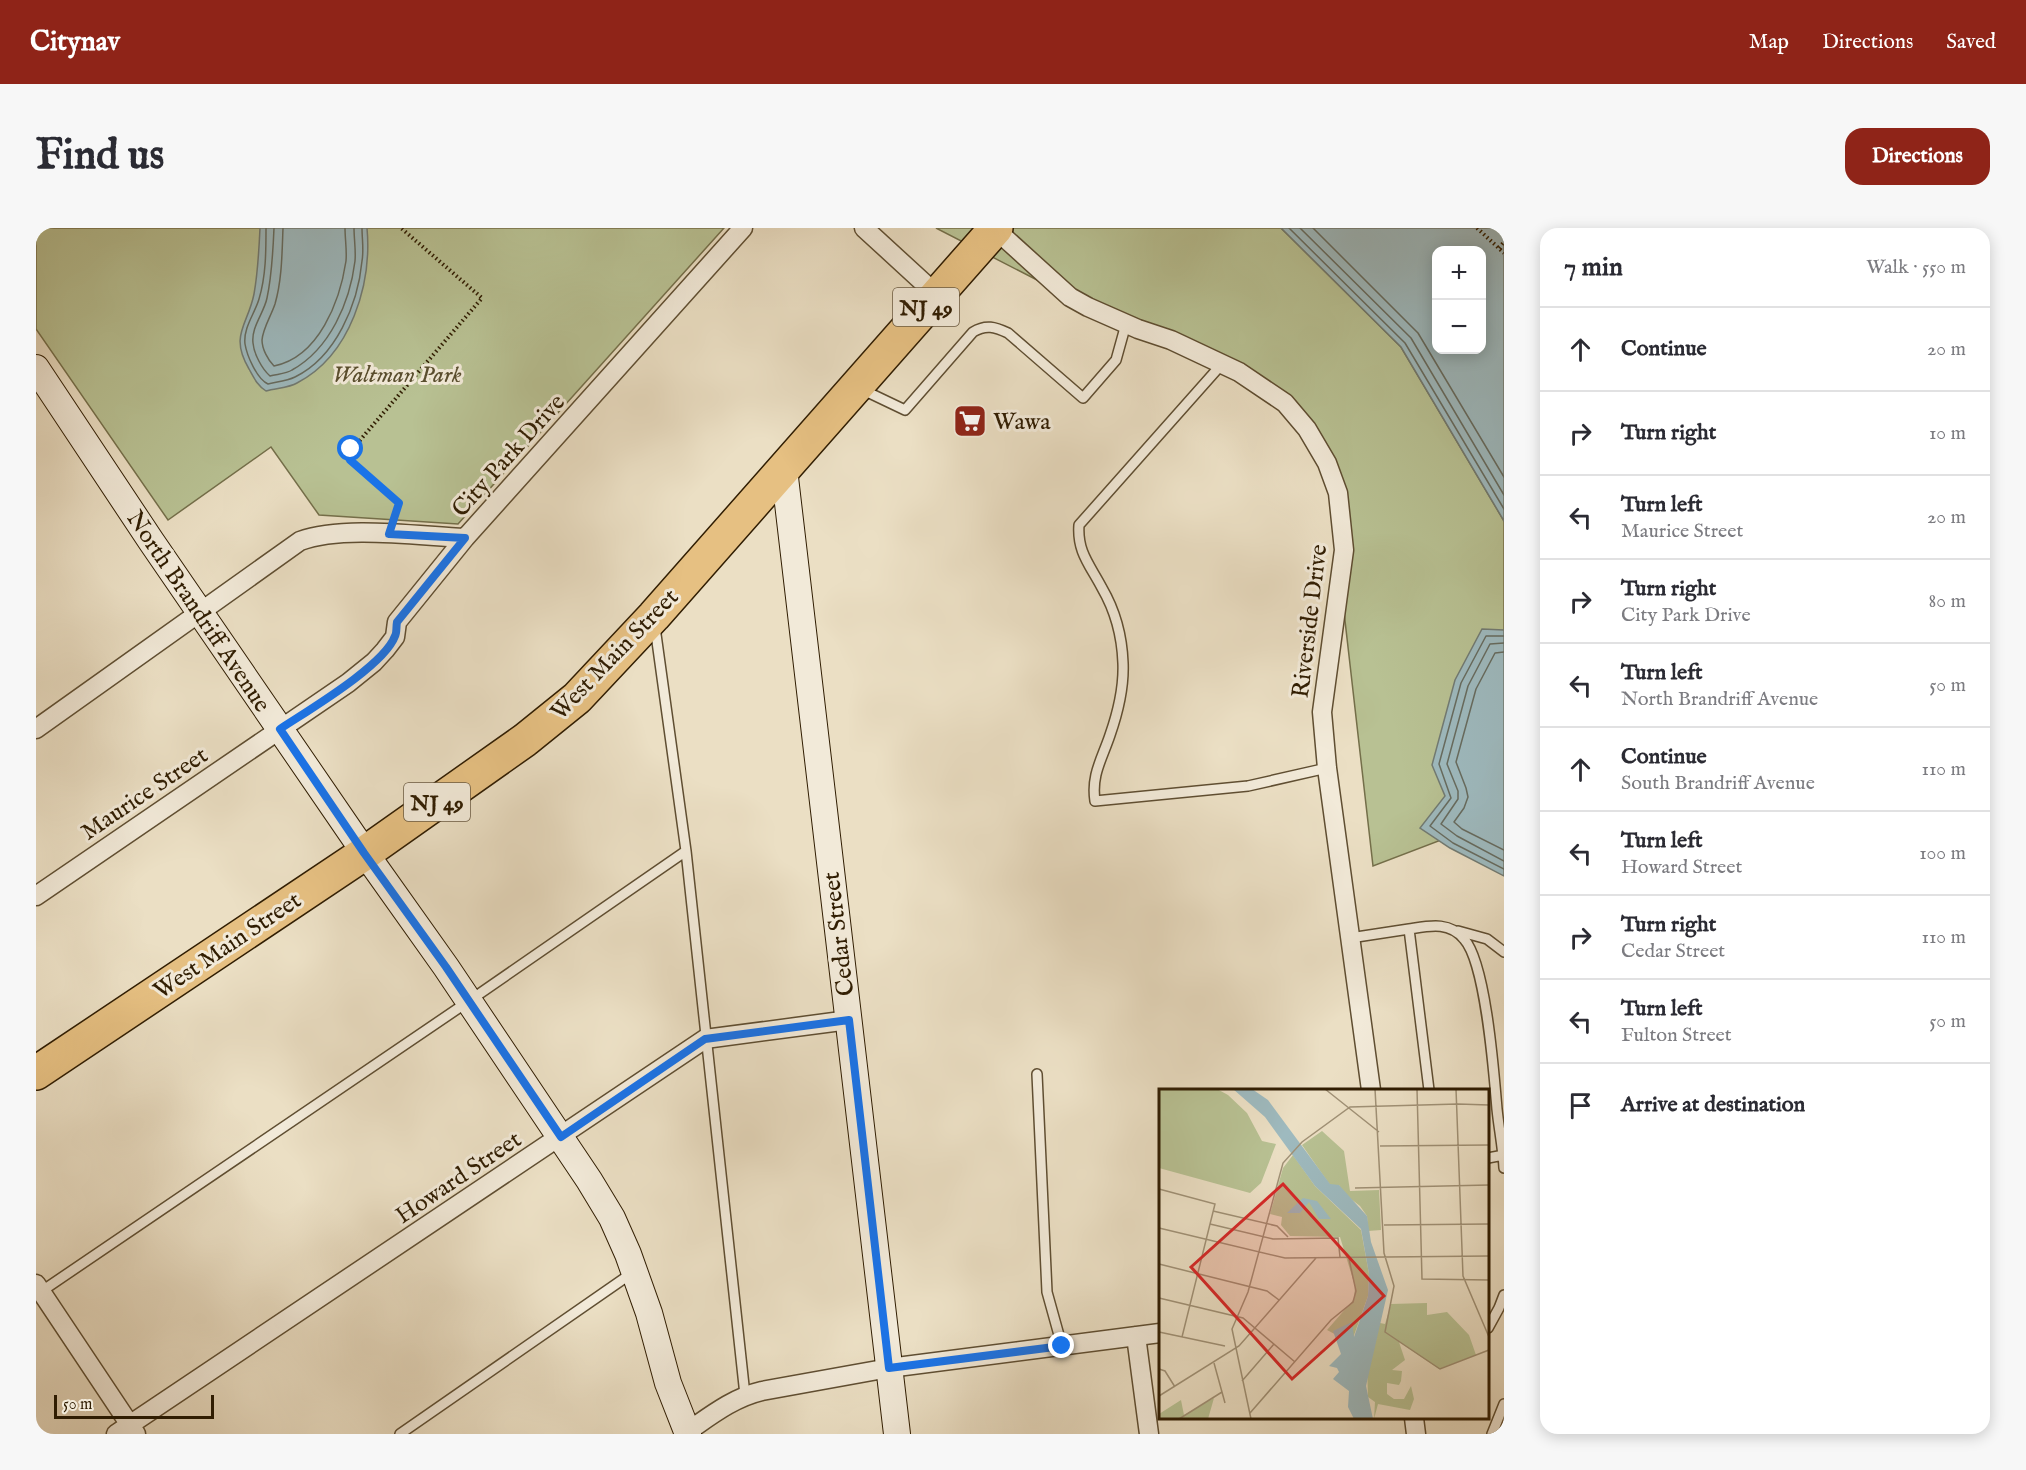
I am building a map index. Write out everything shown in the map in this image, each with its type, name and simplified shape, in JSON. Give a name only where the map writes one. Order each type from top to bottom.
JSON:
[{"type":"highway","name":"West Main Street","points":[[36,1073],[364,853],[552,720],[578,698],[654,616],[996,228]]},
{"type":"main road","name":"North Brandriff Avenue","points":[[36,368],[364,853],[469,1001],[561,1137],[612,1218],[635,1271],[668,1383],[686,1433]]},
{"type":"main road","name":"Cedar Street","points":[[784,469],[897,1434]]},
{"type":"street","name":"City Park Drive","points":[[280,729],[348,683],[374,662],[395,637],[397,622],[465,538],[743,228]]},
{"type":"street","points":[[864,228],[937,296]]},
{"type":"street","name":"Riverside Drive","points":[[996,228],[1070,297],[1126,324],[1171,340],[1239,372],[1286,403],[1327,463],[1338,493],[1344,550],[1322,712],[1327,768],[1371,1089]]},
{"type":"street","points":[[36,729],[201,614],[300,541],[316,535],[334,534],[465,538]]},
{"type":"street","name":"Maurice Street","points":[[36,896],[280,729]]},
{"type":"street","name":"Howard Street","points":[[127,1431],[705,1039],[849,1020]]},
{"type":"street","points":[[38,1290],[127,1431]]},
{"type":"street","points":[[686,1433],[745,1395],[889,1368],[1159,1333]]},
{"type":"street","points":[[1136,1336],[1149,1434]]},
{"type":"street","points":[[1414,1419],[1416,1434]]},
{"type":"lane","points":[[856,387],[905,410],[973,332],[982,327],[995,327],[1008,333],[1083,398],[1116,360],[1126,324]]},
{"type":"lane","points":[[1221,365],[1079,525],[1078,539],[1083,554],[1103,589],[1120,629],[1123,664],[1121,698],[1093,785],[1095,801],[1248,786],[1327,768]]},
{"type":"lane","points":[[654,616],[686,851],[745,1395]]},
{"type":"lane","points":[[38,1290],[469,1001],[686,851]]},
{"type":"lane","points":[[1350,938],[1437,924],[1487,939],[1504,952]]},
{"type":"lane","points":[[1450,928],[1465,939],[1476,959],[1494,1061],[1504,1168]]},
{"type":"lane","points":[[1409,929],[1429,1089]]},
{"type":"lane","points":[[1038,1074],[1047,1292],[1062,1346]]},
{"type":"lane","points":[[1489,1158],[1504,1156]]},
{"type":"lane","points":[[400,1434],[635,1271]]},
{"type":"lane","points":[[1489,1326],[1504,1295]]},
{"type":"lane","points":[[1492,1434],[1504,1404]]},
{"type":"path","points":[[389,534],[399,503],[350,460],[349,453],[482,298],[401,228]]},
{"type":"path","points":[[1477,228],[1504,253]]},
{"type":"path","points":[[1499,248],[1504,242]]},
{"type":"green space","name":"Waltman Park","points":[[36,228],[724,228],[458,524],[319,515],[271,447],[168,520],[36,329]]},
{"type":"green space","points":[[936,228],[1281,228],[1401,347],[1504,521],[1504,816],[1373,866],[1327,463],[1297,404],[1070,297]]},
{"type":"water","points":[[260,228],[367,228],[368,250],[366,272],[354,316],[331,355],[316,371],[294,385],[266,391],[254,378],[240,347],[242,330],[255,286]]},
{"type":"water","points":[[1281,228],[1504,228],[1504,521],[1401,347]]},
{"type":"water","points":[[1482,629],[1504,630],[1504,876],[1450,848],[1420,828],[1445,796],[1432,765],[1455,680]]},
{"type":"place","name":"Wawa","points":[[970,421]]},
{"type":"route","points":[[351,449],[348,456],[350,460],[399,503],[389,534],[465,538],[397,622],[395,637],[374,662],[348,683],[280,729],[561,1137],[705,1039],[849,1020],[889,1368],[1062,1346]]}]
